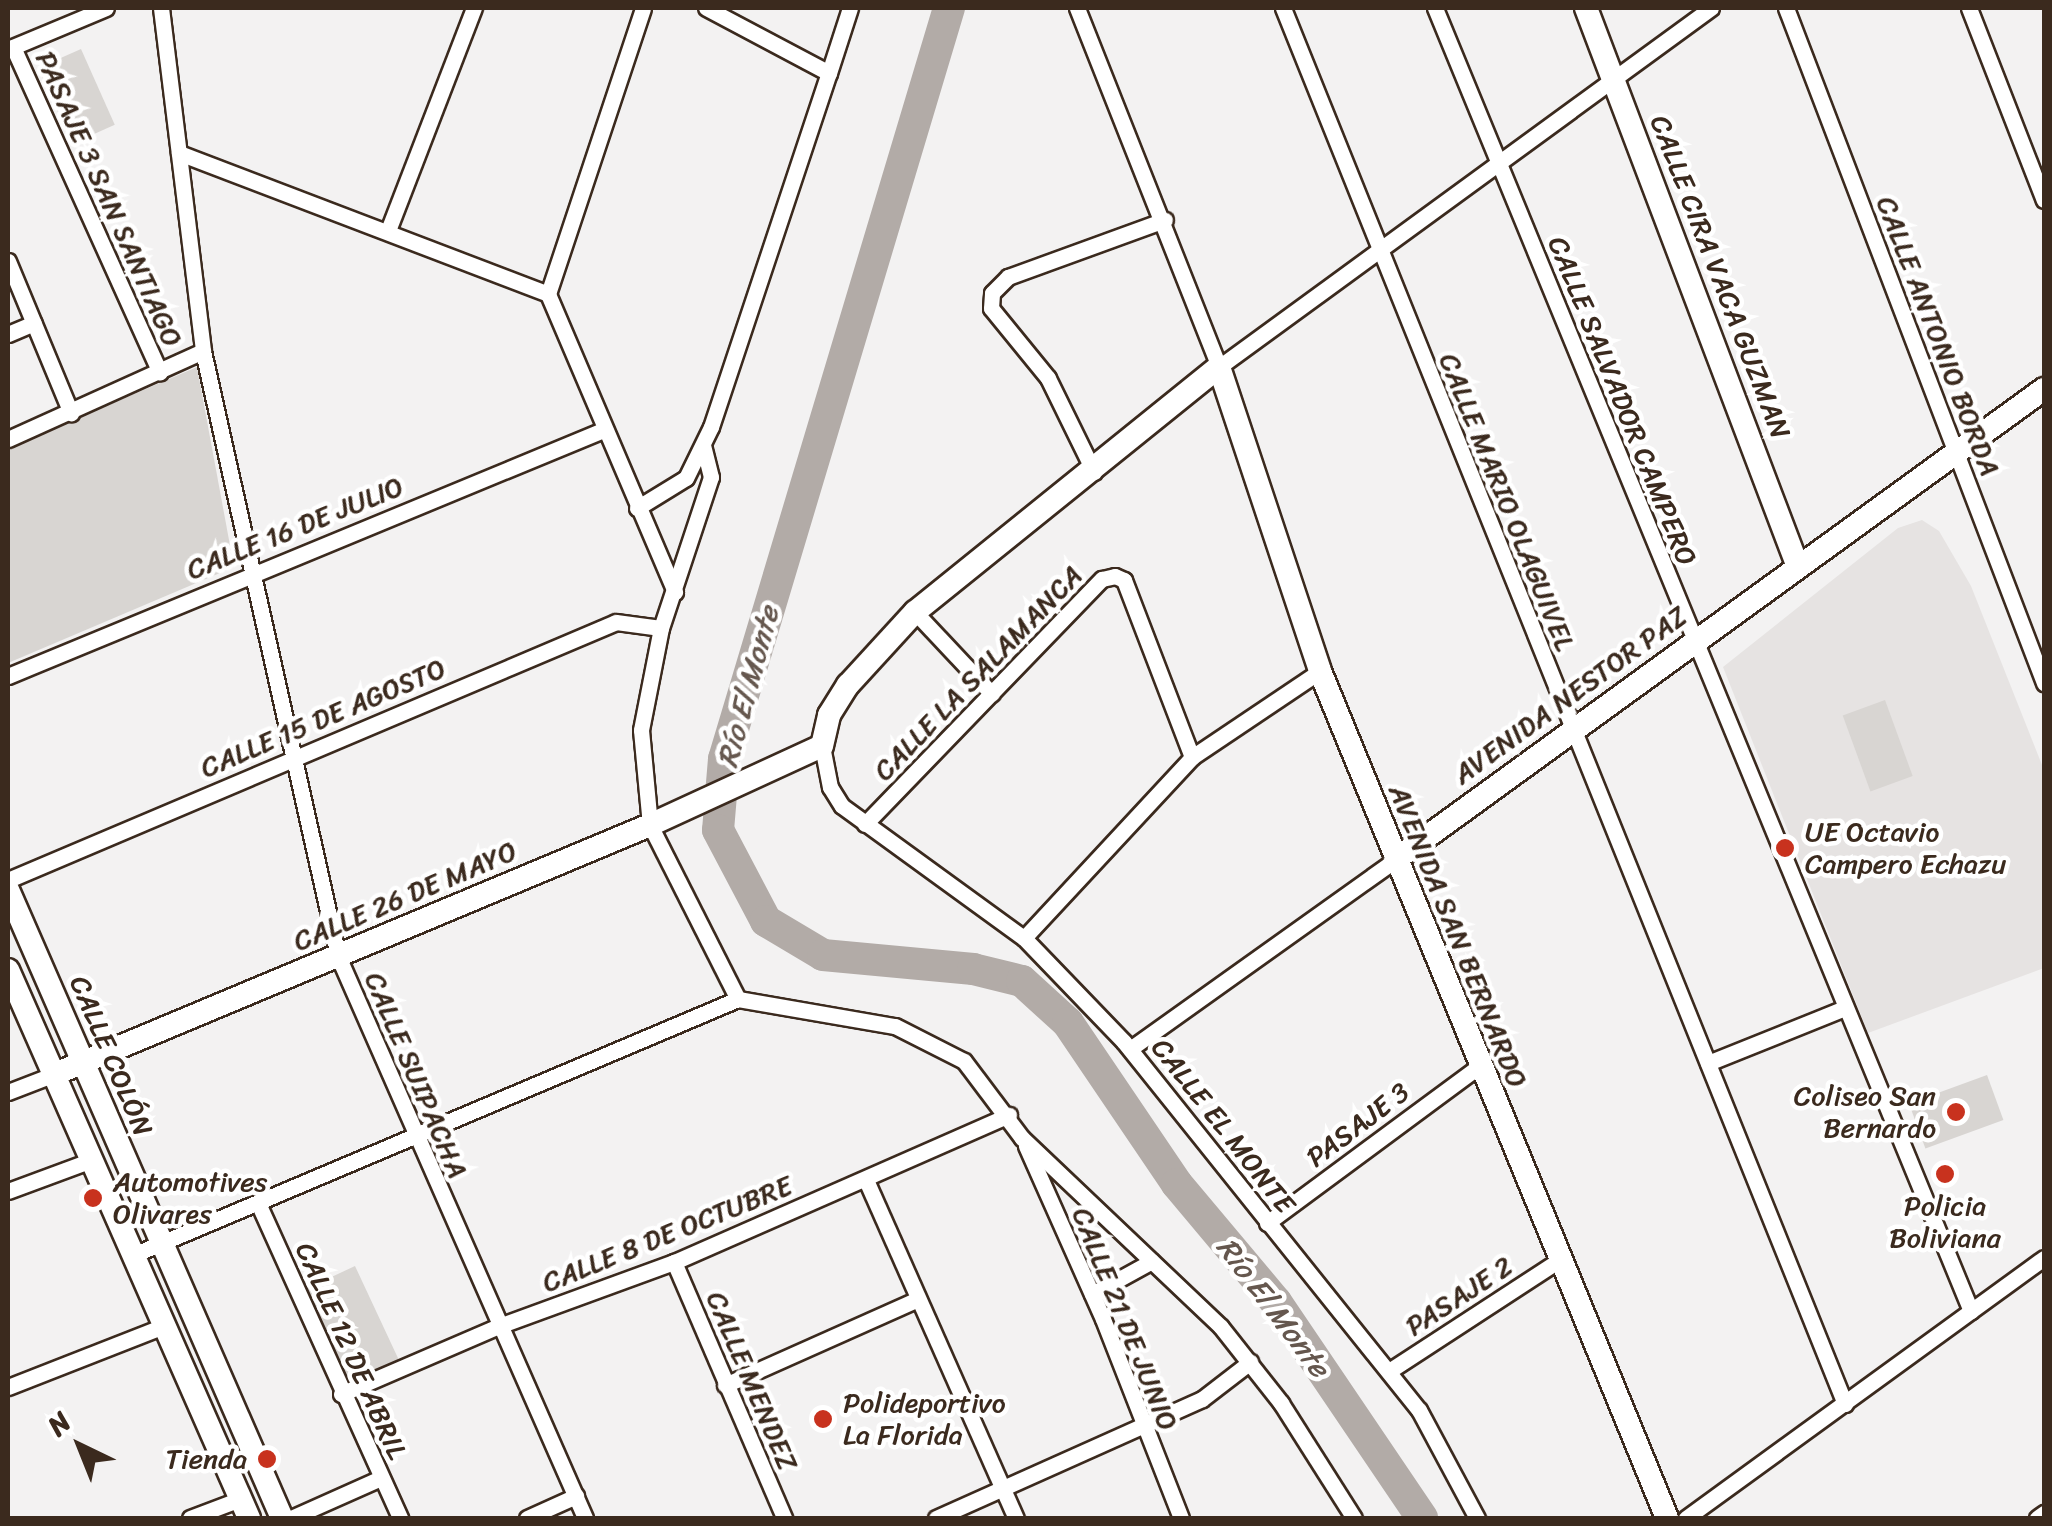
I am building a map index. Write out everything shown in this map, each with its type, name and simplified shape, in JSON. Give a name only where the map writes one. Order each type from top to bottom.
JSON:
[{"type":"street","points":[[10,48],[106,8]]},
{"type":"street","points":[[8,439],[203,351],[161,8]]},
{"type":"street","points":[[389,228],[474,8]]},
{"type":"street","points":[[644,8],[548,294],[675,592]]},
{"type":"street","points":[[706,8],[829,73]]},
{"type":"street","points":[[638,508],[686,478],[703,445],[850,8]]},
{"type":"street","name":"AVENIDA SAN BERNARDO","points":[[1076,8],[1165,220],[1219,367],[1320,672],[1556,1262],[1667,1518]]},
{"type":"street","name":"CALLE MARIO OLAGUIVEL","points":[[1282,8],[1845,1404]]},
{"type":"street","name":"CALLE SALVADOR CAMPERO","points":[[1435,8],[1972,1312]]},
{"type":"street","name":"CALLE CIRA VACA GUZMAN","points":[[1586,8],[1798,567]]},
{"type":"street","points":[[865,824],[830,788],[822,746],[829,715],[848,685],[915,612],[1094,472],[1219,367],[1711,8]]},
{"type":"street","name":"CALLE ANTONIO BORDA","points":[[1786,8],[2044,683]]},
{"type":"street","points":[[1968,8],[2044,200]]},
{"type":"street","name":"PASAJE 3 SAN SANTIAGO","points":[[10,48],[160,372]]},
{"type":"street","points":[[178,152],[389,228],[548,294]]},
{"type":"street","points":[[1094,472],[1048,378],[991,308],[992,293],[1008,276],[1165,220]]},
{"type":"street","points":[[8,261],[71,413]]},
{"type":"street","points":[[8,334],[34,322]]},
{"type":"street","name":"CALLE SUIPACHA","points":[[203,351],[338,956],[585,1518]]},
{"type":"street","name":"AVENIDA NESTOR PAZ","points":[[1130,1049],[2044,390]]},
{"type":"street","name":"CALLE 16 DE JULIO","points":[[8,676],[603,430]]},
{"type":"street","points":[[703,445],[711,477],[661,628],[641,730],[650,826],[738,998]]},
{"type":"street","name":"CALLE LA SALAMANCA","points":[[865,824],[1102,579],[1115,576],[1124,580],[1192,757]]},
{"type":"street","points":[[915,612],[992,694]]},
{"type":"street","name":"CALLE 15 DE AGOSTO","points":[[8,880],[616,622],[661,628]]},
{"type":"street","points":[[1024,938],[1192,757],[1320,672]]},
{"type":"street","name":"CALLE 26 DE MAYO","points":[[8,1092],[650,826],[822,746]]},
{"type":"street","name":"CALLE EL MONTE","points":[[865,824],[1024,938],[1130,1049],[1419,1410],[1476,1518]]},
{"type":"street","name":"CALLE COLÓN","points":[[8,890],[282,1518]]},
{"type":"street","points":[[8,970],[244,1509],[190,1518]]},
{"type":"street","points":[[132,1256],[738,998],[895,1026],[964,1061],[1022,1138],[1152,1261],[1250,1362],[1354,1518]]},
{"type":"street","points":[[1708,1063],[1845,1008]]},
{"type":"street","name":"PASAJE 3","points":[[1267,1223],[1478,1067]]},
{"type":"street","name":"CALLE 8 DE OCTUBRE","points":[[341,1394],[499,1326],[674,1262],[1009,1116]]},
{"type":"street","name":"CALLE 21 DE JUNIO","points":[[1022,1138],[1092,1294],[1181,1518]]},
{"type":"street","points":[[8,1192],[92,1160]]},
{"type":"street","points":[[866,1180],[1016,1518]]},
{"type":"street","name":"CALLE 12 DE ABRIL","points":[[258,1203],[400,1518]]},
{"type":"street","points":[[1686,1518],[2044,1258]]},
{"type":"street","points":[[1092,1294],[1152,1261]]},
{"type":"street","name":"CALLE MENDEZ","points":[[674,1262],[784,1518]]},
{"type":"street","name":"PASAJE 2","points":[[1389,1372],[1556,1262]]},
{"type":"street","points":[[725,1385],[916,1300]]},
{"type":"street","points":[[8,1387],[164,1326]]},
{"type":"street","points":[[936,1518],[1202,1399],[1250,1362]]},
{"type":"street","points":[[291,1518],[380,1478]]},
{"type":"street","points":[[526,1518],[576,1496]]},
{"type":"street","points":[[2037,1518],[2044,1513]]},
{"type":"shaded area","points":[[81,49],[115,125],[72,144],[38,68]]},
{"type":"shaded area","points":[[197,367],[234,567],[8,663],[8,448]]},
{"type":"shaded area","points":[[1922,520],[1939,531],[1971,586],[2044,770],[2044,968],[1868,1033],[1723,667],[1898,528]]},
{"type":"shaded area","points":[[1885,700],[1913,776],[1870,792],[1843,715]]},
{"type":"shaded area","name":"Coliseo San Bernardo","points":[[1987,1075],[2003,1120],[1925,1148],[1909,1103]]},
{"type":"shaded area","points":[[355,1266],[399,1359],[348,1383],[304,1290]]},
{"type":"waterway","name":"Río El Monte","points":[[949,8],[724,759],[718,830],[766,921],[823,955],[973,969],[1022,981],[1068,1023],[1177,1184],[1276,1302],[1422,1518]]},
{"type":"place","name":"UE Octavio Campero Echazu","points":[[1785,848]]},
{"type":"place","name":"Coliseo San Bernardo","points":[[1956,1112]]},
{"type":"place","name":"Policia Boliviana","points":[[1945,1174]]},
{"type":"place","name":"Automotives Olivares","points":[[93,1198]]},
{"type":"place","name":"Polideportivo La Florida","points":[[823,1419]]},
{"type":"place","name":"Tienda","points":[[267,1459]]}]
